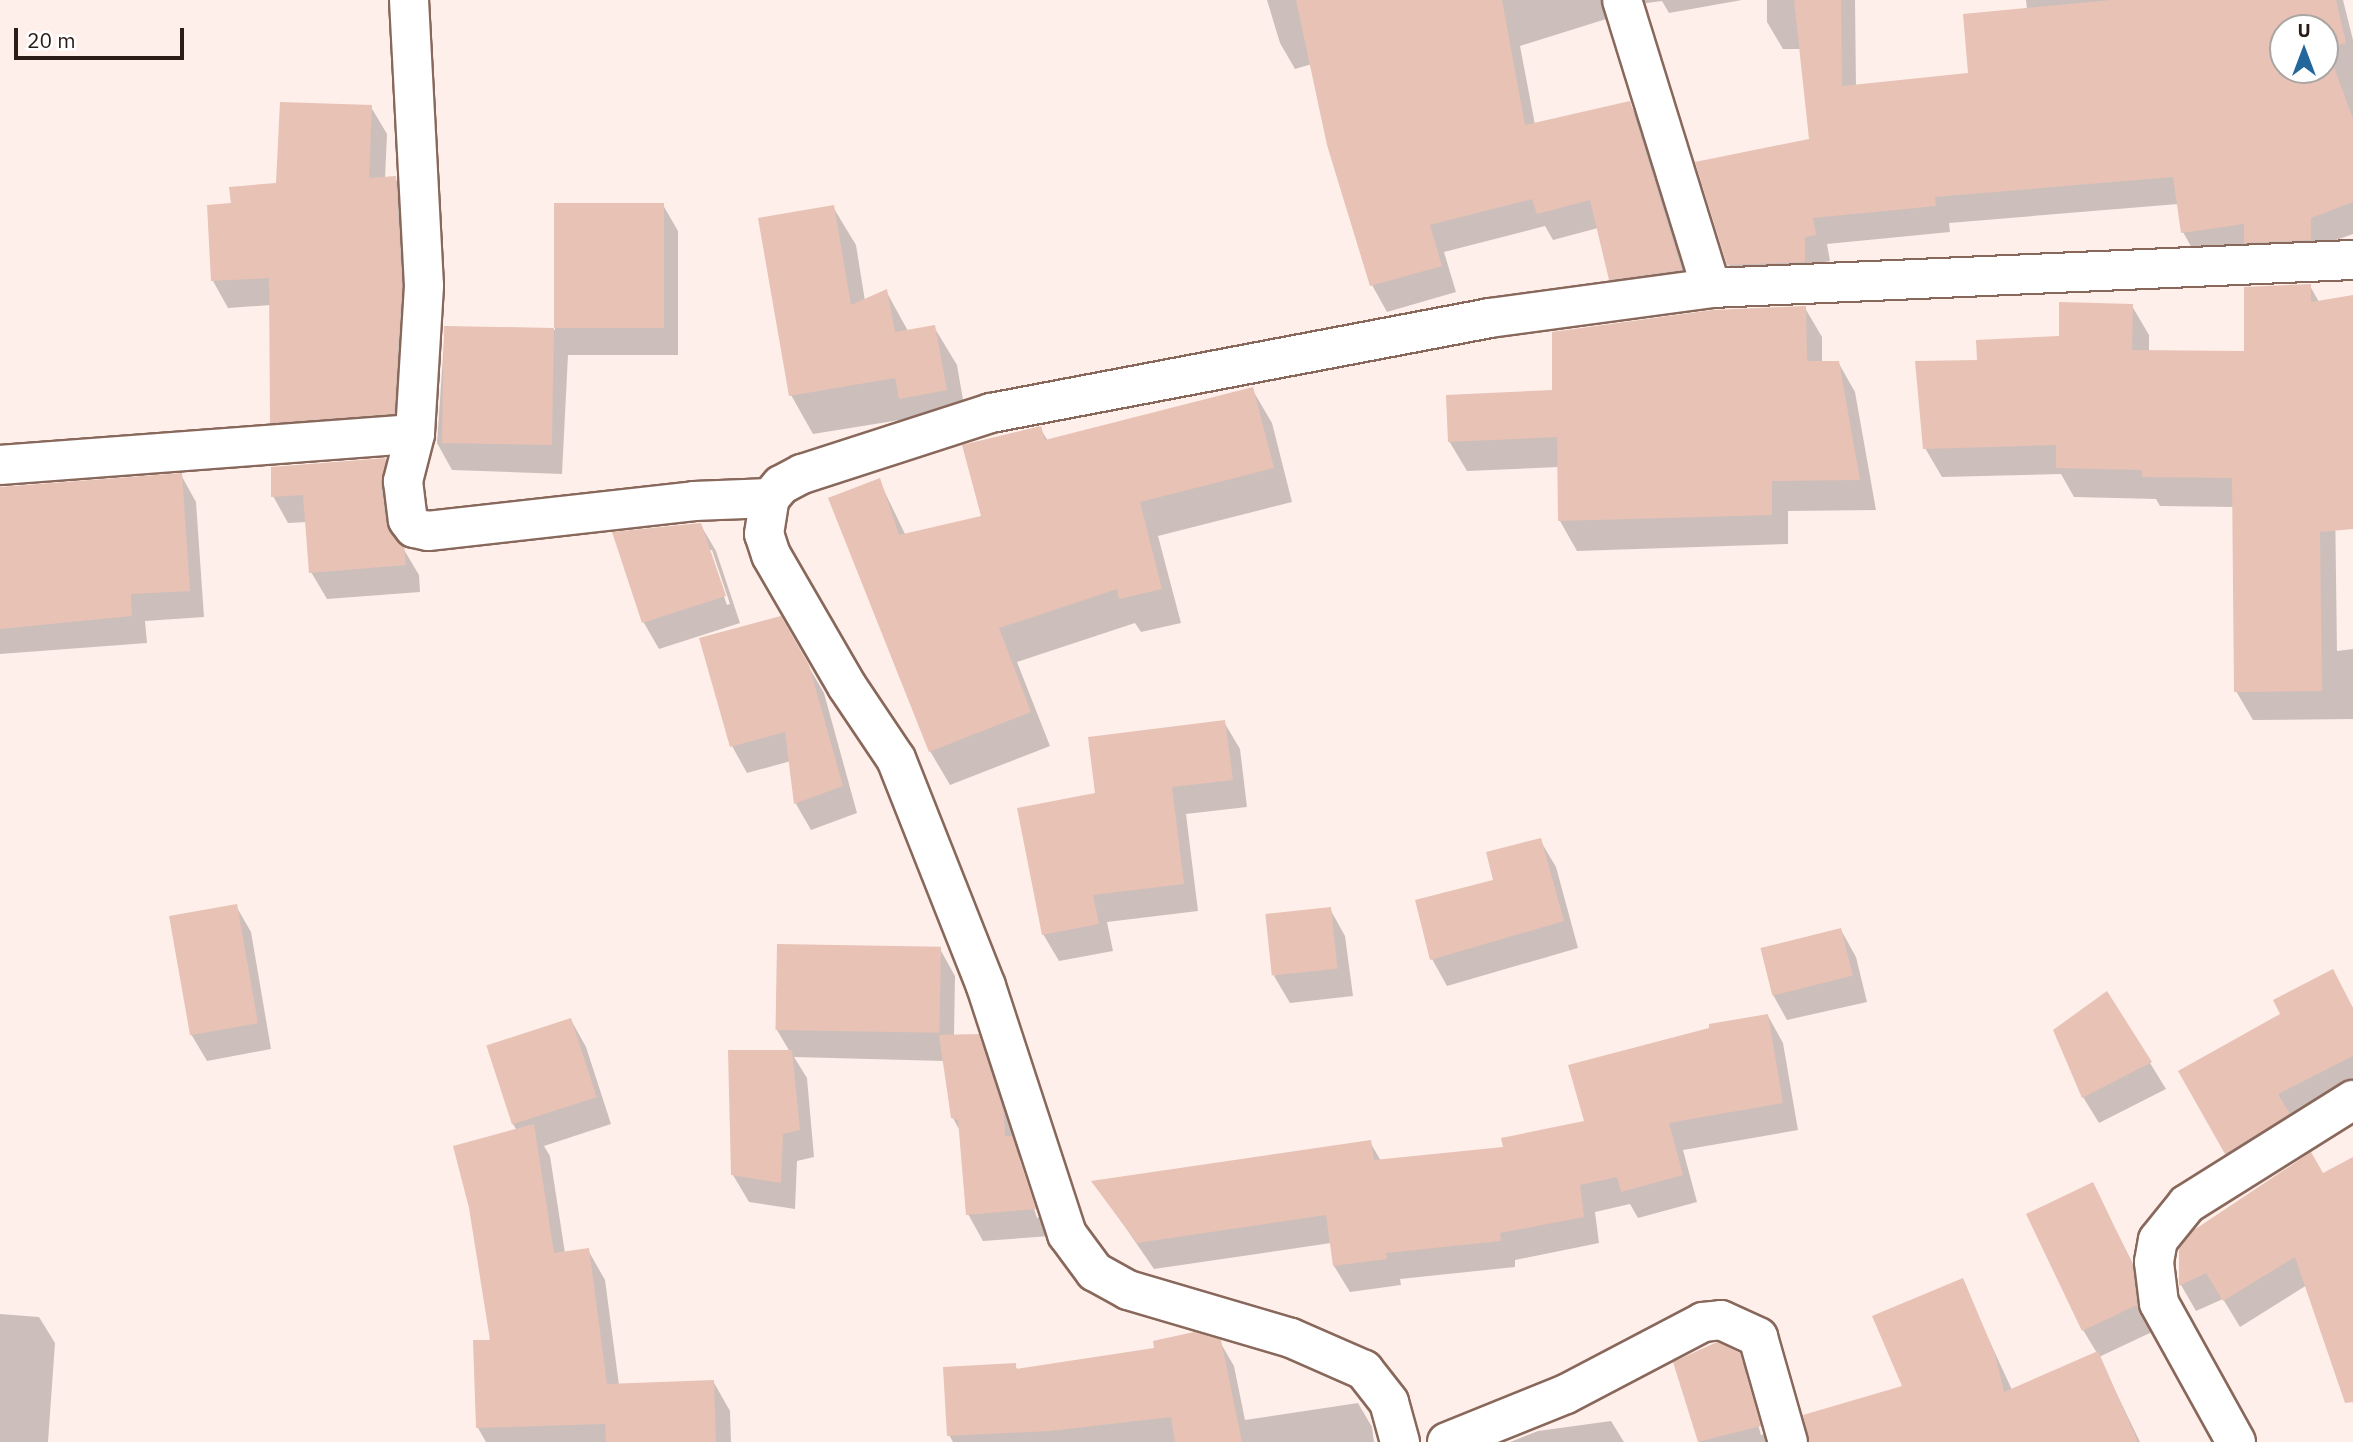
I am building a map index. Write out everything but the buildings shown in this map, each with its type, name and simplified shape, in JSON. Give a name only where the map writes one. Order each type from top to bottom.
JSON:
[{"type":"street","points":[[410,0],[424,286],[415,434],[403,481],[404,505],[414,528],[428,531],[694,501],[770,498]]},
{"type":"street","points":[[1622,0],[1712,288]]},
{"type":"street","points":[[1401,1442],[1389,1402],[1353,1364],[1291,1338],[1128,1290],[1095,1272],[1067,1234],[986,986],[896,759],[847,686],[772,555],[764,534],[770,498],[781,485],[802,474],[991,413],[1490,318],[1712,288],[2353,260]]},
{"type":"street","points":[[0,465],[415,434]]},
{"type":"street","points":[[2236,1442],[2160,1303],[2154,1262],[2158,1240],[2186,1204],[2353,1100]]},
{"type":"street","points":[[1447,1442],[1566,1394],[1703,1322],[1721,1320],[1758,1337],[1788,1442]]}]
